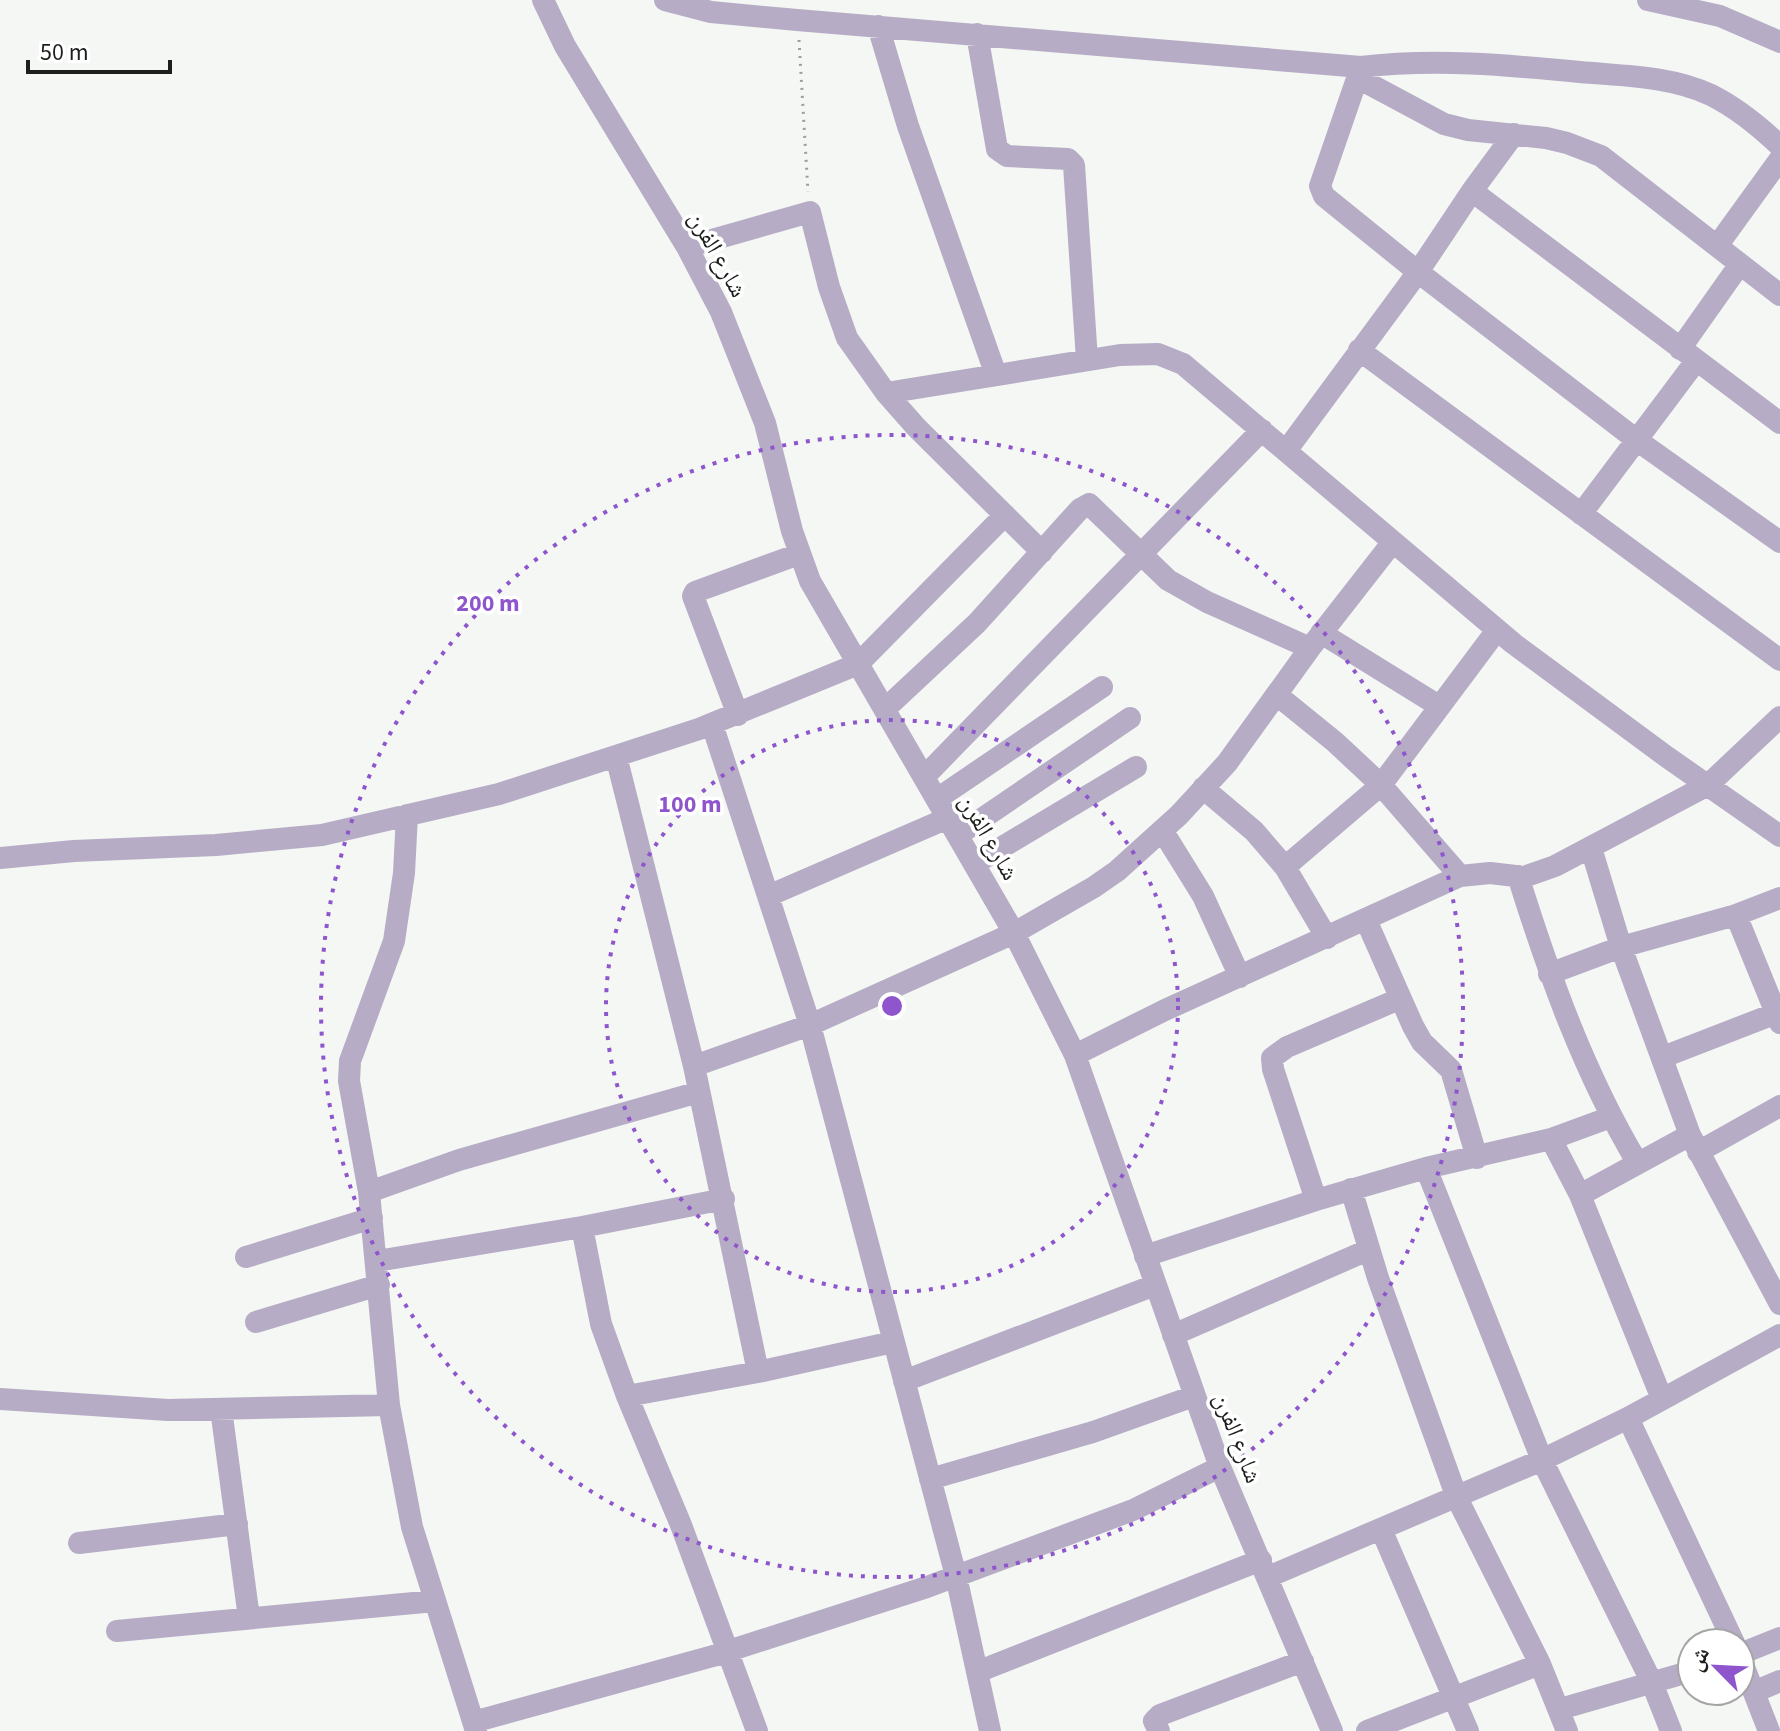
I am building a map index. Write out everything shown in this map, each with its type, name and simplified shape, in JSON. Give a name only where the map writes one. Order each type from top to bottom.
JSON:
[{"type":"street","name":"شارع الفرن","points":[[543,0],[565,46],[687,247],[721,312],[765,423],[799,554],[823,606],[1014,933],[1075,1055],[1220,1467],[1332,1731]]},
{"type":"street","points":[[665,0],[711,12],[977,34],[1360,73],[1406,63],[1489,64],[1650,78],[1681,84],[1711,95],[1738,110],[1780,146]]},
{"type":"street","points":[[1648,0],[1720,16],[1780,42]]},
{"type":"street","points":[[878,26],[908,126],[996,375]]},
{"type":"street","points":[[977,34],[997,149],[1007,156],[1068,159],[1074,165],[1087,360]]},
{"type":"street","points":[[1360,73],[1444,124],[1567,143],[1601,156],[1780,295]]},
{"type":"street","points":[[1360,73],[1320,190],[1418,272],[1638,441],[1780,542]]},
{"type":"street","points":[[1286,451],[1418,272],[1514,134]]},
{"type":"street","points":[[1717,246],[1780,159]]},
{"type":"street","points":[[1472,191],[1780,423]]},
{"type":"street","points":[[687,247],[810,212],[829,287],[847,338],[886,393],[916,427],[1042,552]]},
{"type":"street","points":[[1581,514],[1638,441],[1740,264]]},
{"type":"street","points":[[1359,350],[1780,660]]},
{"type":"street","points":[[886,393],[1120,355],[1158,354],[1183,364],[1497,630],[1780,836]]},
{"type":"street","points":[[924,777],[1262,430]]},
{"type":"street","points":[[885,709],[977,623],[1080,509],[1089,504],[1168,580],[1182,589],[1316,641],[1439,706]]},
{"type":"street","points":[[0,858],[74,851],[216,845],[322,835],[499,794],[712,724],[858,664],[1005,515]]},
{"type":"street","points":[[694,1066],[810,1025],[1014,933],[1117,871],[1227,763],[1392,543]]},
{"type":"street","points":[[738,715],[693,596],[695,592],[799,554]]},
{"type":"street","points":[[1285,867],[1381,785],[1497,630]]},
{"type":"street","points":[[947,817],[1102,687]]},
{"type":"street","points":[[1277,695],[1335,742],[1381,785],[1460,876]]},
{"type":"street","points":[[1075,1055],[1165,1010],[1460,876],[1490,873],[1532,876],[1591,848],[1708,785],[1780,717]]},
{"type":"street","points":[[768,896],[947,817],[1130,718]]},
{"type":"street","points":[[712,724],[810,1025],[956,1576],[990,1731]]},
{"type":"street","points":[[616,756],[694,1066],[758,1372]]},
{"type":"street","points":[[974,864],[1136,767]]},
{"type":"street","points":[[1203,788],[1254,831],[1285,867],[1327,938]]},
{"type":"street","points":[[407,815],[404,873],[394,941],[350,1061],[349,1081],[369,1192],[389,1405],[412,1527],[475,1726],[728,1651],[956,1576],[1133,1510],[1220,1467]]},
{"type":"street","points":[[1162,830],[1203,896],[1240,977]]},
{"type":"street","points":[[1591,848],[1621,947],[1694,1143],[1780,1304]]},
{"type":"street","points":[[1518,876],[1549,974],[1611,1117],[1637,1162]]},
{"type":"street","points":[[1549,974],[1621,947],[1736,915],[1780,898]]},
{"type":"street","points":[[1663,1057],[1777,1018],[1736,915]]},
{"type":"street","points":[[1366,920],[1399,999],[1422,1042],[1451,1070],[1477,1158]]},
{"type":"street","points":[[1316,1200],[1272,1058],[1287,1047],[1399,999]]},
{"type":"street","points":[[369,1192],[459,1160],[699,1092]]},
{"type":"street","points":[[1580,1195],[1637,1162],[1778,1111]]},
{"type":"street","points":[[1145,1256],[1351,1189],[1551,1139],[1611,1117]]},
{"type":"street","points":[[1551,1139],[1580,1195],[1662,1399]]},
{"type":"street","points":[[1426,1168],[1542,1460],[1652,1683],[1671,1731]]},
{"type":"street","points":[[1351,1189],[1368,1250],[1457,1498],[1540,1664],[1567,1731]]},
{"type":"street","points":[[377,1261],[582,1227],[724,1199]]},
{"type":"street","points":[[246,1257],[372,1218]]},
{"type":"street","points":[[582,1227],[595,1303],[627,1396],[681,1525],[757,1731]]},
{"type":"street","points":[[1173,1335],[1368,1250]]},
{"type":"street","points":[[256,1322],[379,1285]]},
{"type":"street","points":[[904,1381],[1155,1285]]},
{"type":"street","points":[[977,1672],[1381,1529],[1457,1498],[1628,1418],[1780,1335]]},
{"type":"street","points":[[627,1396],[758,1372],[893,1342]]},
{"type":"street","points":[[930,1479],[1093,1432],[1194,1396]]},
{"type":"street","points":[[0,1399],[80,1406],[221,1409],[389,1405]]},
{"type":"street","points":[[221,1409],[249,1618]]},
{"type":"street","points":[[1628,1418],[1726,1627]]},
{"type":"street","points":[[79,1543],[237,1524]]},
{"type":"street","points":[[1381,1529],[1468,1731]]},
{"type":"street","points":[[117,1631],[435,1601]]},
{"type":"street","points":[[1756,1648],[1780,1638]]},
{"type":"street","points":[[1159,1731],[1154,1721],[1160,1715],[1303,1661]]},
{"type":"street","points":[[1367,1731],[1540,1664]]},
{"type":"street","points":[[1560,1709],[1676,1676]]},
{"type":"street","points":[[1756,1691],[1780,1681]]},
{"type":"street","points":[[1756,1697],[1769,1731]]},
{"type":"path","points":[[797,20],[810,212]]}]
